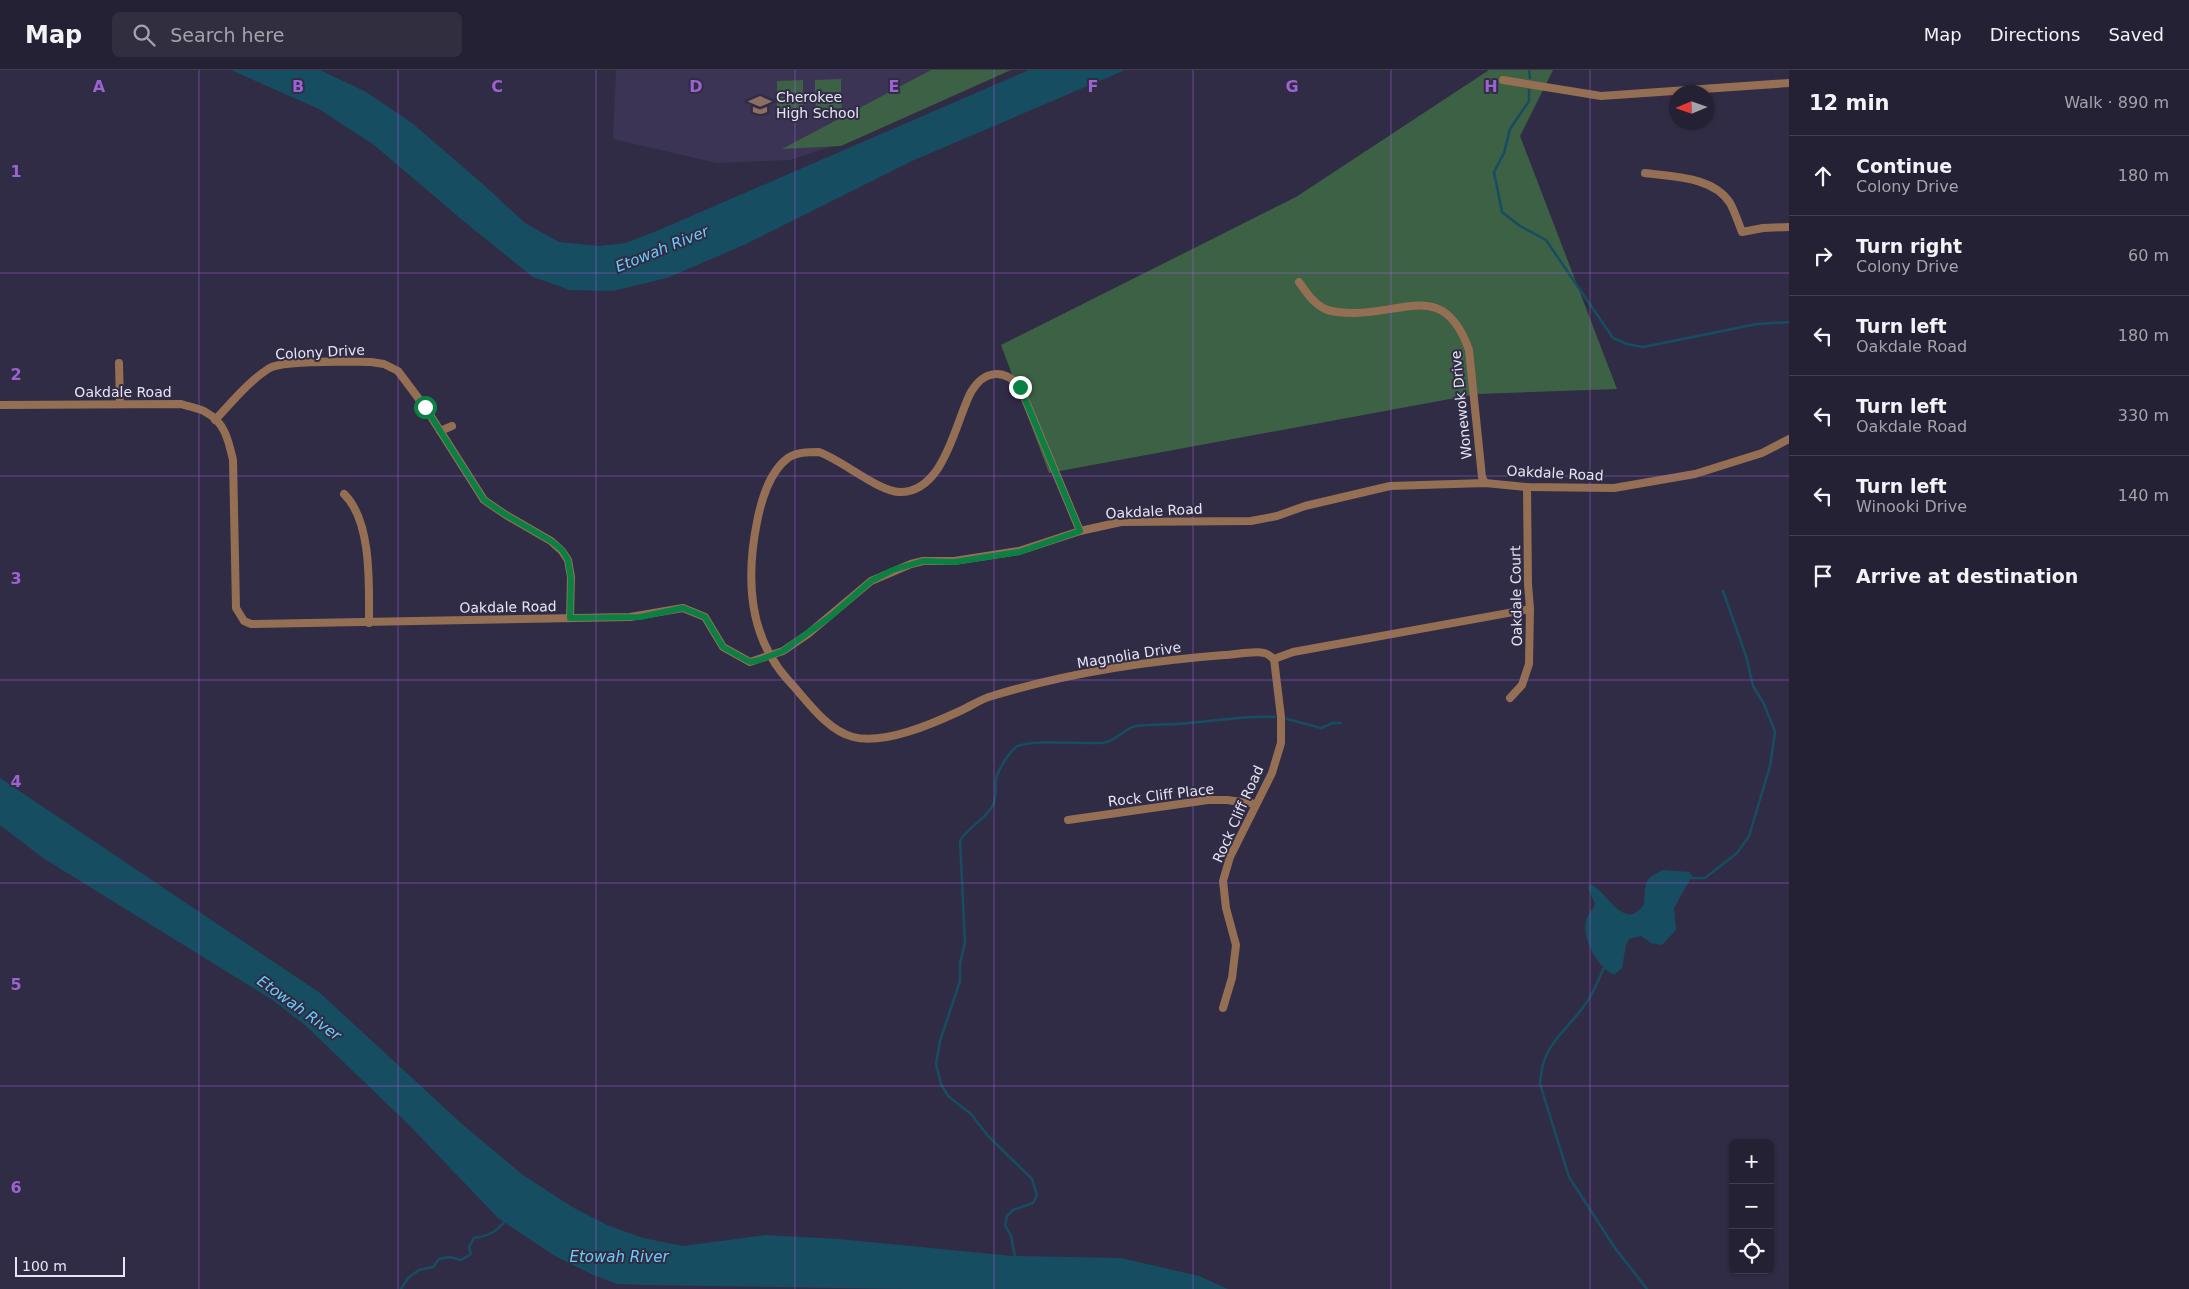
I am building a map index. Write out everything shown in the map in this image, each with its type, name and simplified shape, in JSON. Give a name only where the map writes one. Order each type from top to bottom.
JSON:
[{"type":"street","points":[[1503,80],[1601,96],[1789,83]]},
{"type":"street","points":[[1645,173],[1693,180],[1711,186],[1730,203],[1742,232],[1763,228],[1789,227]]},
{"type":"street","name":"Wonewok Drive","points":[[1299,282],[1313,301],[1324,309],[1336,312],[1372,313],[1410,305],[1426,305],[1444,311],[1453,319],[1465,338],[1469,350],[1482,477],[1485,483]]},
{"type":"street","name":"Colony Drive","points":[[215,420],[269,368],[284,364],[371,362],[384,364],[398,372],[425,407],[440,432],[452,446],[484,500],[551,541],[562,550],[568,560],[571,578],[570,618]]},
{"type":"street","points":[[119,363],[120,404]]},
{"type":"street","name":"Magnolia Drive","points":[[1080,531],[1020,387],[1005,374],[998,373],[985,377],[979,381],[971,393],[952,441],[942,460],[927,480],[911,491],[891,490],[819,452],[796,454],[788,458],[779,468],[770,482],[758,516],[751,563],[752,606],[760,635],[770,656],[783,674],[832,727],[853,737],[871,739],[900,734],[959,712],[990,696],[1074,675],[1131,665],[1264,652],[1274,659]]},
{"type":"street","name":"Oakdale Road","points":[[0,405],[181,404],[208,413],[221,426],[229,441],[233,460],[234,592],[238,614],[244,621],[250,624],[640,617],[683,608],[705,617],[723,647],[750,662],[783,651],[808,634],[871,581],[893,570],[923,561],[954,562],[1019,552],[1080,531],[1121,522],[1251,520],[1277,516],[1305,506],[1390,486],[1502,483],[1527,488],[1614,488],[1695,474],[1762,453],[1789,439]]},
{"type":"street","points":[[440,432],[452,426]]},
{"type":"street","name":"Oakdale Court","points":[[1510,698],[1522,685],[1529,664],[1530,609],[1527,488]]},
{"type":"street","points":[[344,494],[352,502],[361,523],[369,580],[369,623]]},
{"type":"street","points":[[1274,659],[1293,652],[1530,609]]},
{"type":"street","name":"Rock Cliff Road","points":[[1223,1008],[1232,978],[1236,945],[1226,908],[1223,882],[1230,858],[1272,773],[1281,743],[1281,717],[1274,659]]},
{"type":"street","name":"Rock Cliff Place","points":[[1068,820],[1208,800],[1256,804]]},
{"type":"shaded area","name":"Cherokee High School","points":[[616,70],[961,70],[845,142],[790,160],[717,163],[613,139]]},
{"type":"green space","points":[[931,70],[1011,70],[841,146],[782,149]]},
{"type":"green space","points":[[1489,70],[1553,70],[1520,136],[1617,389],[1477,394],[1049,473],[1001,345],[1296,197]]},
{"type":"green space","points":[[841,79],[841,92],[815,92],[815,80]]},
{"type":"green space","points":[[803,80],[803,93],[777,93],[777,81]]},
{"type":"green space","points":[[815,95],[841,95],[842,108],[816,108]]},
{"type":"green space","points":[[803,96],[803,109],[777,109],[777,97]]},
{"type":"water","name":"Etowah River","points":[[231,70],[320,70],[366,92],[412,123],[525,223],[559,242],[599,246],[626,243],[659,230],[1029,70],[1125,70],[912,161],[746,244],[667,278],[613,291],[570,290],[533,277],[374,145],[319,109]]},
{"type":"water","name":"Etowah River","points":[[0,778],[320,993],[462,1124],[523,1175],[574,1208],[607,1225],[643,1238],[683,1246],[765,1235],[838,1239],[1013,1256],[1121,1258],[1199,1276],[1228,1289],[903,1289],[645,1285],[617,1284],[591,1274],[555,1256],[498,1218],[408,1124],[306,1026],[274,1001],[43,858],[0,825]]},
{"type":"water","points":[[1663,870],[1690,872],[1692,876],[1674,908],[1676,930],[1662,945],[1651,943],[1641,936],[1629,939],[1626,945],[1622,968],[1614,975],[1597,959],[1586,936],[1586,921],[1595,904],[1588,887],[1590,884],[1617,908],[1624,913],[1630,914],[1637,912],[1644,904],[1645,887],[1648,879]]},
{"type":"waterway","points":[[1529,70],[1530,78]]},
{"type":"waterway","points":[[1529,90],[1529,101],[1510,129],[1504,153],[1494,172],[1502,212],[1520,226],[1546,240],[1613,338],[1627,344],[1643,347],[1757,324],[1789,322]]},
{"type":"waterway","points":[[1691,878],[1705,878],[1737,853],[1749,836],[1770,766],[1775,732],[1764,704],[1753,686],[1746,656],[1723,591]]},
{"type":"waterway","points":[[1015,1257],[1011,1236],[1005,1225],[1007,1216],[1013,1210],[1033,1203],[1037,1195],[1032,1179],[988,1136],[971,1114],[948,1096],[941,1084],[936,1064],[940,1041],[960,981],[960,963],[965,943],[960,841],[993,805],[997,775],[1005,760],[1016,747],[1044,742],[1102,743],[1112,740],[1136,726],[1182,724],[1242,717],[1275,717]]},
{"type":"waterway","points":[[1287,719],[1321,728],[1333,723],[1341,723]]},
{"type":"waterway","points":[[1604,968],[1587,1002],[1549,1049],[1542,1070],[1540,1084],[1569,1177],[1615,1248],[1647,1289]]},
{"type":"waterway","points":[[401,1289],[408,1278],[419,1270],[433,1267],[439,1259],[450,1257],[461,1260],[471,1254],[469,1247],[474,1238],[492,1233],[506,1220]]},
{"type":"place","name":"Cherokee High School","points":[[760,105]]},
{"type":"route","points":[[425,407],[440,432],[452,446],[460,463],[484,500],[551,541],[562,550],[568,560],[571,578],[570,618],[640,617],[683,608],[705,617],[723,647],[750,662],[783,651],[831,616],[871,581],[893,570],[923,561],[954,562],[1019,552],[1080,531],[1020,387]]}]
